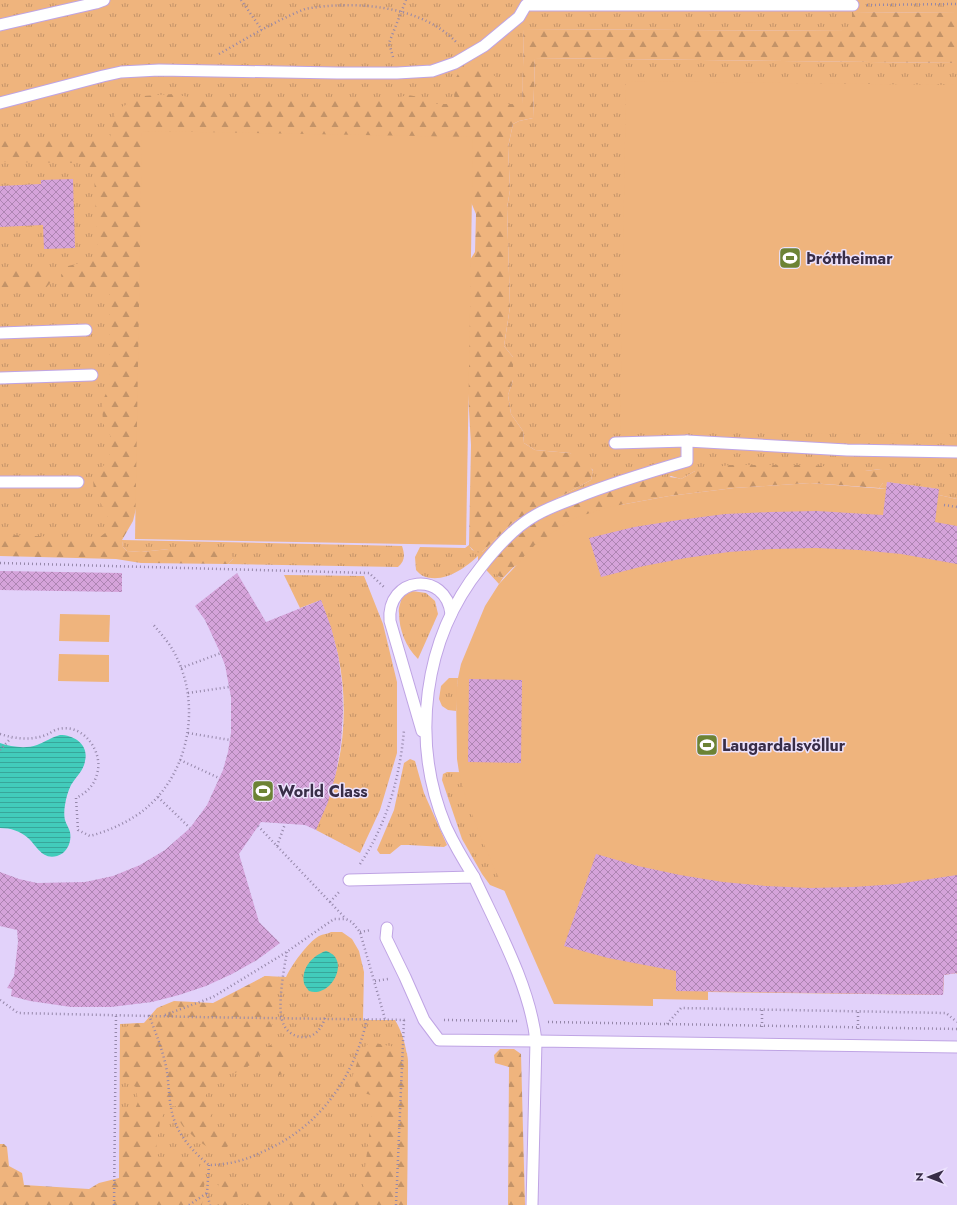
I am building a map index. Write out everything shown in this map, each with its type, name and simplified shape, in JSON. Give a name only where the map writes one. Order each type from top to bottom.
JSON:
[{"type":"lane","points":[[0,25],[96,4],[104,0]]},
{"type":"lane","points":[[0,103],[121,72],[159,70],[397,73],[432,71],[449,66],[484,46],[519,17],[526,2],[853,5]]},
{"type":"lane","points":[[0,333],[86,330]]},
{"type":"lane","points":[[0,378],[92,376]]},
{"type":"lane","points":[[615,443],[687,441],[847,450],[957,452]]},
{"type":"lane","points":[[426,745],[428,687],[444,629],[473,577],[491,554],[512,533],[536,515],[596,490],[687,460],[687,441]]},
{"type":"lane","points":[[0,482],[78,482]]},
{"type":"lane","points":[[451,614],[450,606],[441,591],[430,585],[417,584],[401,590],[395,596],[389,612],[390,621],[426,745],[436,800],[459,853],[474,877],[520,978],[534,1022],[536,1041],[532,1205]]},
{"type":"lane","points":[[349,880],[474,877]]},
{"type":"lane","points":[[387,928],[386,938],[424,1020],[439,1040],[957,1047]]},
{"type":"path","points":[[241,0],[262,30]]},
{"type":"path","points":[[397,73],[389,43],[406,0]]},
{"type":"path","points":[[216,55],[305,8],[344,1]]},
{"type":"path","points":[[385,4],[421,17],[455,40],[469,55]]},
{"type":"path","points":[[853,5],[957,4]]},
{"type":"path","points":[[944,505],[957,507]]},
{"type":"path","points":[[0,563],[369,573],[395,596]]},
{"type":"path","points":[[0,734],[11,738],[23,739],[35,738],[58,729],[67,729],[82,734],[94,746],[99,763],[98,772],[90,788],[84,794],[76,798],[78,830],[90,836],[108,831],[125,823],[141,812],[158,796],[176,770],[188,732],[190,713],[188,693],[176,655],[165,638],[152,623]]},
{"type":"path","points":[[181,668],[221,653]]},
{"type":"path","points":[[188,693],[229,687]]},
{"type":"path","points":[[330,902],[349,880],[365,856],[378,832],[388,806],[398,772],[402,751],[404,723]]},
{"type":"path","points":[[188,732],[230,740]]},
{"type":"path","points":[[0,750],[11,738]]},
{"type":"path","points":[[180,760],[220,778]]},
{"type":"path","points":[[158,796],[190,828]]},
{"type":"path","points":[[276,846],[285,824]]},
{"type":"path","points":[[258,826],[346,919]]},
{"type":"path","points":[[163,1016],[213,997],[287,951],[329,922],[340,918],[352,922],[360,932],[385,1019]]},
{"type":"path","points":[[287,951],[282,984],[281,1018],[283,1025],[294,1035],[301,1037],[310,1036],[323,1026],[326,1018]]},
{"type":"path","points":[[0,1000],[18,1013],[957,1029]]},
{"type":"path","points":[[667,1024],[681,1008],[946,1013],[957,1022]]},
{"type":"path","points":[[762,1010],[762,1026]]},
{"type":"path","points":[[858,1011],[858,1027]]},
{"type":"path","points":[[114,1205],[116,1015]]},
{"type":"path","points":[[149,1015],[159,1039],[165,1062],[170,1084],[171,1107],[176,1123],[186,1143],[209,1166]]},
{"type":"path","points":[[209,1166],[231,1163],[251,1157],[277,1145],[306,1126],[335,1095],[346,1077],[360,1045],[367,1019]]},
{"type":"path","points":[[396,1205],[404,1020]]},
{"type":"path","points":[[209,1166],[207,1193],[210,1205]]},
{"type":"path","points":[[189,1205],[207,1193]]},
{"type":"green space","points":[[0,0],[957,0],[957,13],[853,12],[852,31],[524,29],[522,112],[133,118],[122,540],[402,546],[404,558],[398,567],[228,564],[233,559],[169,549],[141,552],[127,551],[123,547],[122,541],[0,540]]},
{"type":"green space","points":[[852,12],[957,13],[957,63],[535,58],[533,118],[513,124],[508,147],[510,190],[507,208],[510,307],[504,346],[513,357],[513,380],[508,395],[511,414],[523,431],[524,443],[535,450],[570,453],[584,459],[593,471],[591,480],[513,522],[482,552],[475,551],[469,545],[471,445],[461,274],[475,252],[476,214],[468,195],[140,492],[133,521],[122,540],[123,547],[127,551],[141,552],[169,549],[225,549],[231,552],[233,559],[228,564],[141,563],[116,559],[0,556],[0,536],[11,535],[79,538],[101,536],[108,531],[107,512],[94,494],[93,478],[109,459],[112,439],[103,423],[102,402],[109,387],[110,290],[72,290],[63,284],[61,275],[68,266],[88,261],[98,256],[94,174],[87,163],[0,162],[0,140],[69,140],[110,137],[116,110],[143,96],[173,94],[193,98],[393,99],[408,95],[419,97],[432,104],[454,104],[454,84],[457,75],[465,68],[469,67],[490,70],[497,79],[490,95],[490,101],[499,104],[522,104],[524,29],[852,31]]},
{"type":"green space","name":"Þróttheimar","points":[[535,58],[957,63],[957,499],[939,495],[939,489],[887,482],[886,489],[879,488],[883,483],[881,469],[865,471],[695,471],[681,479],[671,476],[498,576],[503,578],[499,584],[478,561],[478,556],[460,570],[446,577],[431,578],[423,576],[416,570],[415,557],[420,547],[465,548],[469,545],[472,550],[482,552],[513,522],[591,480],[593,470],[570,453],[535,450],[524,443],[523,431],[511,414],[508,395],[513,380],[513,357],[504,346],[510,307],[507,208],[510,190],[508,147],[513,124],[533,118]]},
{"type":"green space","name":"Þróttheimar","points":[[626,81],[957,85],[957,434],[620,432]]},
{"type":"green space","points":[[142,131],[473,137],[466,545],[135,539]]},
{"type":"green space","points":[[0,268],[42,268],[50,271],[51,282],[45,289],[0,292]]},
{"type":"green space","points":[[729,465],[813,465],[865,471],[881,469],[886,475],[879,488],[810,483],[734,488],[669,496],[609,507],[572,519],[535,545],[503,578],[495,572],[494,561],[505,549],[529,527],[551,513],[608,490],[639,480],[668,477],[681,479],[695,471]]},
{"type":"green space","name":"Laugardalsvöllur","points":[[887,482],[939,489],[939,495],[957,499],[957,974],[944,975],[943,995],[708,992],[708,1000],[653,999],[653,1006],[554,1004],[480,835],[466,798],[457,759],[456,697],[461,664],[485,606],[499,584],[535,545],[572,519],[609,507],[669,496],[734,488],[810,483],[886,489]]},
{"type":"green space","points":[[284,575],[364,576],[383,624],[397,682],[397,753],[380,810],[360,853],[316,830],[332,787],[342,743],[344,699],[341,669],[321,600],[300,608]]},
{"type":"green space","points":[[412,591],[426,593],[435,601],[438,614],[418,659],[404,638],[399,619],[399,609],[402,597]]},
{"type":"green space","points":[[60,614],[110,615],[109,642],[59,641]]},
{"type":"green space","points":[[59,654],[109,655],[109,682],[58,681]]},
{"type":"green space","points":[[449,678],[458,678],[456,711],[448,710],[442,706],[439,699],[441,686]]},
{"type":"green space","points":[[410,759],[415,761],[424,793],[447,845],[444,847],[401,845],[390,854],[380,854],[377,850],[394,810],[404,763]]},
{"type":"green space","points":[[447,772],[523,773],[505,891],[490,885],[462,839],[442,780],[443,774]]},
{"type":"green space","points":[[331,932],[342,932],[352,939],[359,951],[364,972],[363,1020],[395,1020],[404,1040],[408,1062],[407,1205],[119,1205],[120,1024],[163,1022],[200,1014],[265,976],[286,977],[296,961],[314,939]]},
{"type":"green space","points":[[265,976],[272,977],[275,982],[274,1008],[270,1037],[254,1063],[235,1073],[219,1074],[216,1083],[206,1087],[206,1100],[216,1104],[210,1118],[214,1128],[231,1134],[233,1139],[228,1146],[217,1150],[198,1141],[181,1124],[176,1106],[167,1106],[160,1122],[156,1149],[161,1165],[188,1160],[198,1163],[205,1178],[202,1205],[0,1205],[0,1144],[4,1144],[7,1147],[9,1166],[22,1173],[24,1185],[89,1189],[99,1183],[119,1178],[120,1112],[135,1109],[138,1102],[136,1087],[120,1079],[120,1038],[129,1024],[144,1023],[157,1008],[174,1001],[213,1003]]},
{"type":"green space","points":[[276,1042],[284,1044],[287,1053],[287,1064],[280,1075],[270,1075],[263,1068],[264,1058],[267,1047]]},
{"type":"green space","points":[[370,1042],[395,1047],[407,1053],[407,1205],[286,1205],[296,1193],[328,1187],[353,1192],[364,1188],[364,1176],[374,1096],[357,1091],[352,1078],[361,1051]]},
{"type":"green space","points":[[500,1049],[514,1049],[521,1054],[525,1205],[508,1205],[509,1067],[495,1063],[494,1055]]},
{"type":"green space","points":[[229,1176],[236,1184],[239,1205],[220,1205],[218,1186],[221,1178]]},
{"type":"green space","points":[[259,1186],[271,1194],[275,1205],[252,1205],[252,1189]]},
{"type":"shaded area","points":[[60,735],[66,735],[80,742],[86,755],[83,767],[71,785],[65,802],[64,817],[70,832],[68,847],[61,855],[52,857],[40,852],[22,833],[12,829],[0,828],[0,743],[9,746],[28,747],[37,745]]},
{"type":"shaded area","points":[[326,951],[334,955],[337,962],[338,969],[336,977],[325,989],[317,992],[309,991],[304,983],[304,972],[306,967],[313,959]]},
{"type":"building","points":[[73,179],[75,248],[44,249],[43,225],[0,227],[0,186],[41,184],[41,180]]},
{"type":"building","points":[[887,482],[939,489],[935,522],[957,526],[957,564],[901,554],[859,550],[816,548],[772,549],[729,552],[686,558],[644,566],[601,577],[589,538],[634,527],[725,514],[817,511],[883,515]]},
{"type":"building","points":[[0,571],[122,573],[122,592],[0,590]]},
{"type":"building","points":[[237,573],[266,622],[321,600],[331,627],[338,655],[342,683],[343,712],[341,743],[336,773],[328,802],[316,830],[305,825],[261,822],[239,854],[259,922],[280,943],[257,960],[206,986],[152,1002],[111,1007],[71,1007],[30,1001],[11,996],[12,989],[7,988],[14,976],[18,942],[17,930],[0,926],[0,872],[19,879],[37,883],[85,882],[113,876],[140,865],[165,850],[190,828],[207,805],[223,770],[228,752],[231,733],[231,697],[225,665],[205,620],[195,606]]},
{"type":"building","points":[[469,679],[522,680],[521,763],[468,762]]},
{"type":"building","points":[[596,854],[638,866],[680,875],[723,882],[766,886],[810,888],[853,887],[897,884],[957,875],[957,973],[944,975],[943,995],[676,991],[676,971],[608,958],[564,946]]},
{"type":"place","name":"Þróttheimar","points":[[790,258]]},
{"type":"place","name":"Laugardalsvöllur","points":[[707,745]]},
{"type":"place","name":"World Class","points":[[263,791]]}]
